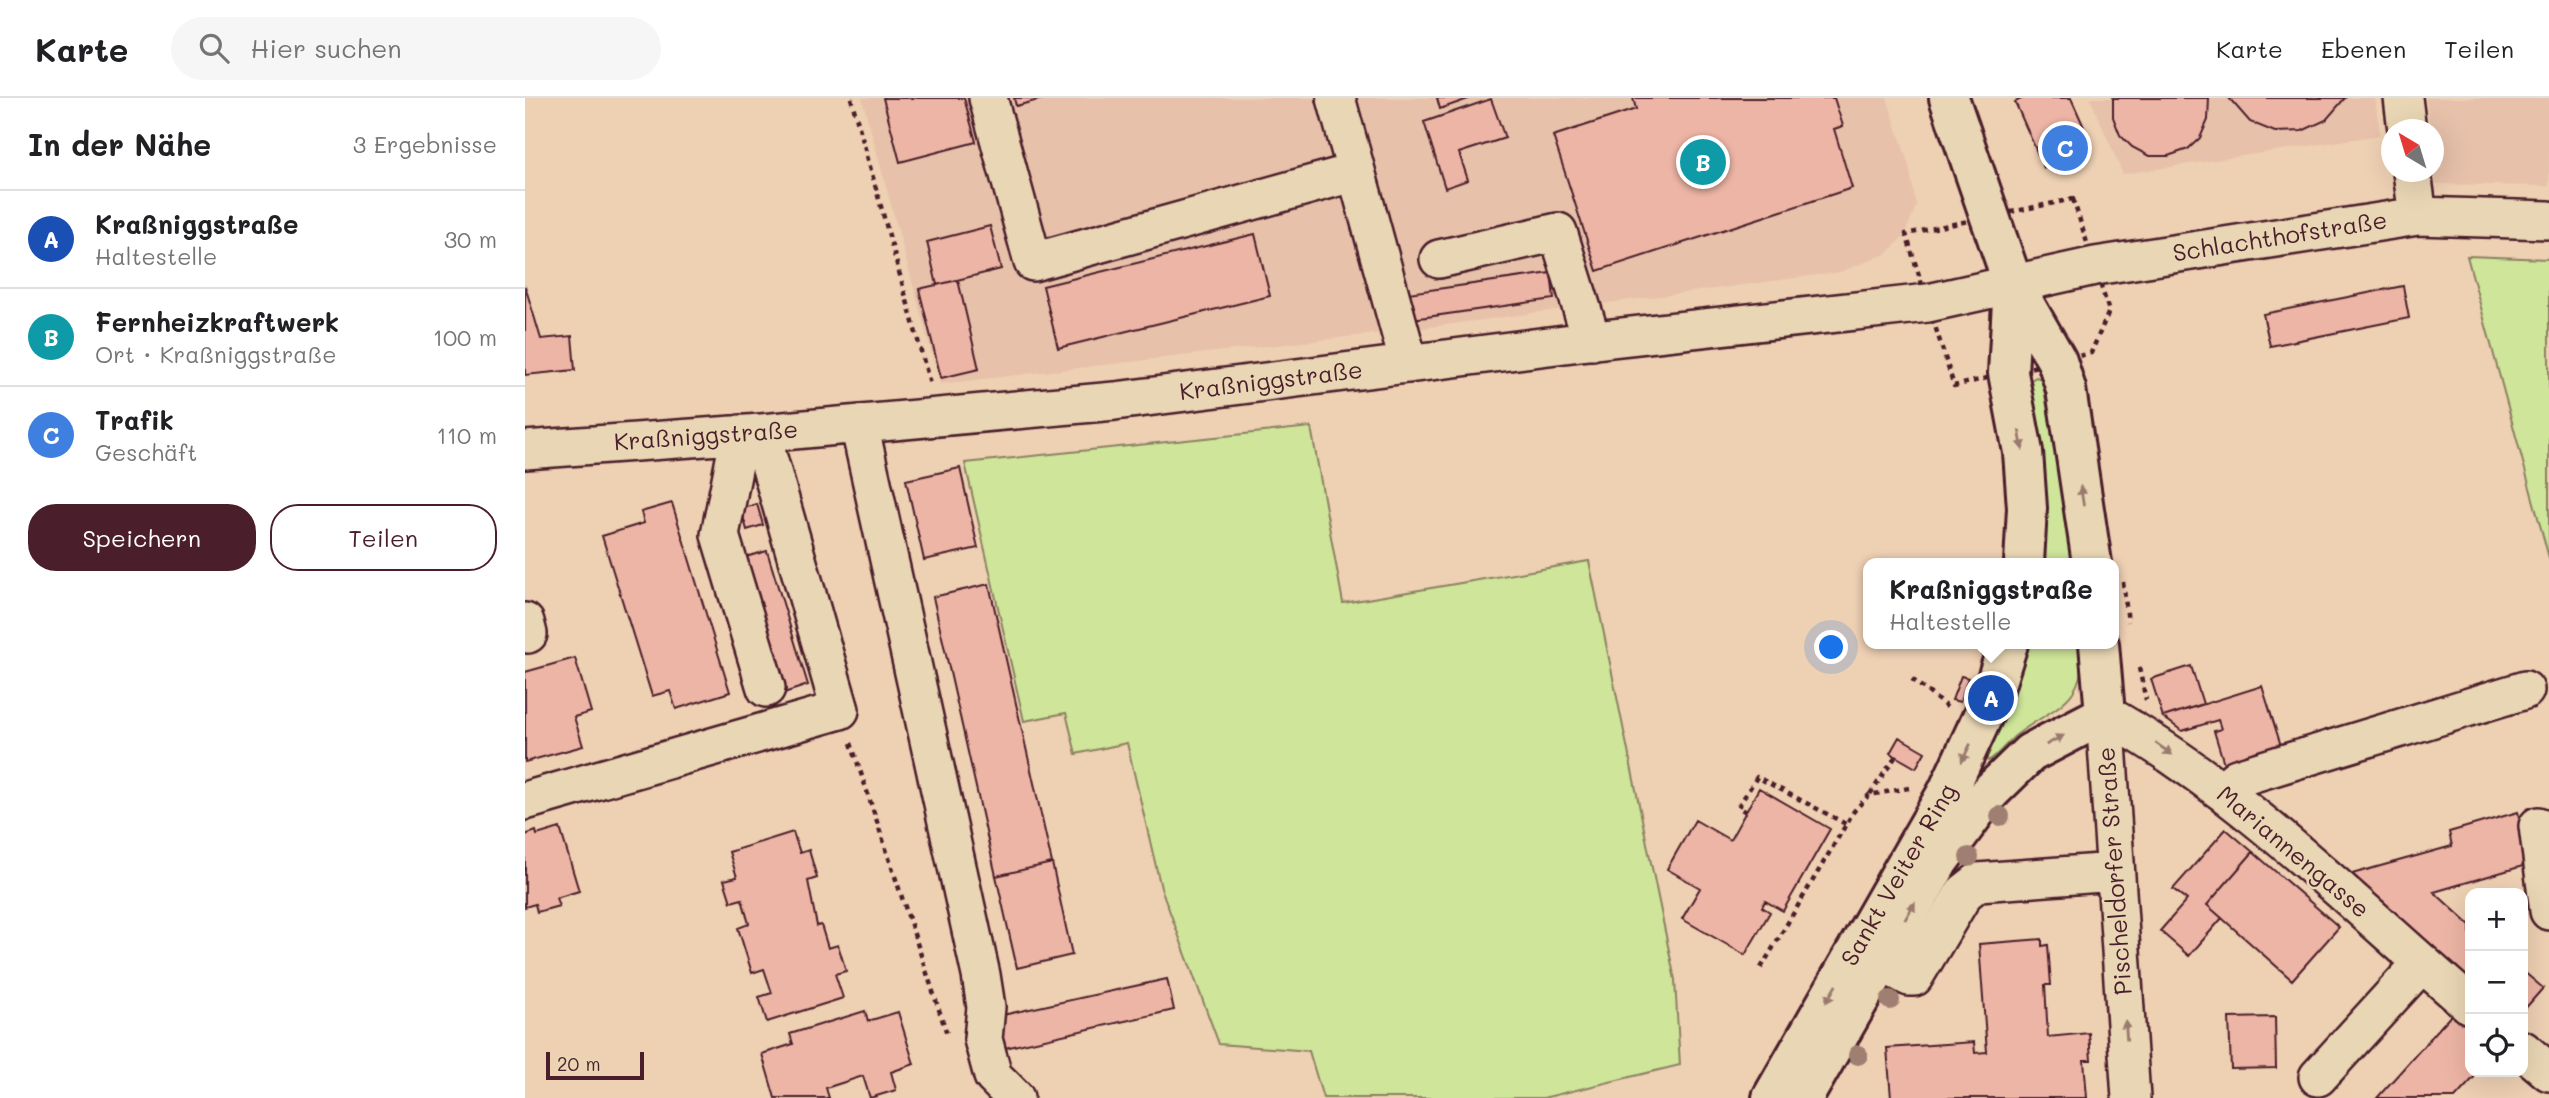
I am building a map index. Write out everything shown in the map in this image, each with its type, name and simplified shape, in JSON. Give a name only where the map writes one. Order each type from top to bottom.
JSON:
[{"type":"main road","points":[[1949,98],[2013,284],[2057,361],[2066,389],[2091,558]]},
{"type":"main road","points":[[2013,284],[2008,373],[2023,452],[2027,508],[2024,558]]},
{"type":"main road","name":"Sankt Veiter Ring","points":[[1772,1098],[1948,791],[1991,698],[2006,649]]},
{"type":"main road","name":"Pischeldorfer Straße","points":[[2099,649],[2105,714]]},
{"type":"main road","name":"Sankt Veiter Ring","points":[[1803,1098],[1939,861],[1990,792],[2030,753],[2105,714]]},
{"type":"street","points":[[988,98],[1033,262],[1356,172]]},
{"type":"street","points":[[1336,98],[1409,364]]},
{"type":"street","points":[[2403,98],[2406,119]]},
{"type":"street","points":[[2413,182],[2418,216]]},
{"type":"street","name":"Schlachthofstraße","points":[[2013,284],[2095,266],[2418,216],[2549,219]]},
{"type":"street","points":[[1439,259],[1558,232],[1592,341]]},
{"type":"street","name":"Kraßniggstraße","points":[[525,450],[937,418],[1115,401],[1592,341],[1928,303],[2013,284]]},
{"type":"street","points":[[859,424],[981,975],[986,1007],[983,1039],[993,1076],[1015,1098]]},
{"type":"street","points":[[751,433],[720,535],[766,688]]},
{"type":"street","points":[[525,801],[840,710],[751,433]]},
{"type":"street","points":[[2222,790],[2237,778],[2525,690]]},
{"type":"street","name":"Mariannengasse","points":[[2105,714],[2145,736],[2222,790],[2465,1000]]},
{"type":"street","name":"Pischeldorfer Straße","points":[[2105,714],[2131,1098]]},
{"type":"street","points":[[2538,826],[2549,911]]},
{"type":"street","points":[[1881,962],[1914,977],[1964,893],[1978,883],[2115,872]]},
{"type":"street","points":[[2318,1077],[2422,963]]},
{"type":"street","points":[[2528,1054],[2549,1072]]},
{"type":"path","points":[[851,98],[937,418]]},
{"type":"path","points":[[1912,679],[1977,732]]},
{"type":"path","points":[[840,710],[951,1044]]},
{"type":"path","points":[[1761,968],[1846,824],[1896,756]]},
{"type":"path","points":[[1746,812],[1738,807],[1757,777],[1846,824]]},
{"type":"path","points":[[1869,795],[1910,788]]},
{"type":"shaded area","points":[[862,98],[1887,98],[1909,166],[1916,206],[1905,234],[1888,253],[1840,272],[1414,329],[940,384]]},
{"type":"shaded area","points":[[2090,98],[2375,98],[2380,135],[2123,174]]},
{"type":"shaded area","points":[[2426,98],[2549,98],[2549,186],[2436,184],[2444,182],[2444,119],[2429,119]]},
{"type":"green space","points":[[2467,256],[2549,259],[2549,558]]},
{"type":"green space","points":[[2036,377],[2042,379],[2064,496],[2071,558],[2043,558],[2044,494],[2031,380]]},
{"type":"green space","points":[[1311,427],[1343,603],[1589,561],[1675,980],[1680,1065],[1543,1098],[1323,1098],[1309,1051],[1219,1044],[1161,888],[1127,743],[1076,754],[1066,713],[1024,721],[965,463]]},
{"type":"green space","points":[[2027,649],[2081,649],[2079,678],[2066,700],[2016,735],[1988,761],[1986,757],[2013,694]]},
{"type":"building","points":[[883,98],[964,98],[976,142],[900,162]]},
{"type":"building","points":[[1014,98],[1046,98],[1016,106]]},
{"type":"building","points":[[1437,98],[1471,98],[1440,109]]},
{"type":"building","points":[[1633,98],[1834,98],[1843,126],[1834,129],[1852,188],[1597,271],[1553,136],[1636,109]]},
{"type":"building","points":[[2023,98],[2071,98],[2092,145],[2044,168],[2015,102]]},
{"type":"building","points":[[2113,98],[2209,98],[2208,120],[2200,138],[2188,149],[2168,156],[2149,156],[2132,147],[2120,135],[2113,117]]},
{"type":"building","points":[[2229,98],[2345,98],[2326,120],[2302,131],[2275,132],[2250,122]]},
{"type":"building","points":[[1491,99],[1505,138],[1459,153],[1468,180],[1445,188],[1424,122]]},
{"type":"building","points":[[990,226],[1001,269],[937,285],[927,242]]},
{"type":"building","points":[[1255,234],[1270,296],[1058,348],[1043,286]]},
{"type":"building","points":[[1551,273],[1554,299],[1412,319],[1408,293]]},
{"type":"building","points":[[958,280],[979,369],[941,378],[919,289]]},
{"type":"building","points":[[525,286],[541,339],[572,336],[575,370],[525,375]]},
{"type":"building","points":[[2403,286],[2409,318],[2270,346],[2263,314]]},
{"type":"building","points":[[960,468],[978,548],[924,560],[906,480]]},
{"type":"building","points":[[672,503],[730,692],[676,709],[670,691],[652,696],[602,536],[644,523],[641,512]]},
{"type":"building","points":[[757,504],[763,525],[747,530],[741,509]]},
{"type":"building","points":[[767,551],[808,685],[784,693],[742,558]]},
{"type":"building","points":[[989,584],[1052,863],[996,876],[933,597]]},
{"type":"building","points":[[575,658],[591,712],[574,717],[583,746],[525,762],[525,672]]},
{"type":"building","points":[[2191,666],[2203,704],[2163,717],[2151,679]]},
{"type":"building","points":[[1961,676],[1968,678],[1960,702],[1952,700]]},
{"type":"building","points":[[2262,686],[2283,752],[2226,770],[2214,731],[2221,729],[2218,720],[2182,731],[2163,717]]},
{"type":"building","points":[[1899,737],[1925,752],[1916,768],[1890,753]]},
{"type":"building","points":[[1759,788],[1830,829],[1783,911],[1765,901],[1762,907],[1770,912],[1745,955],[1682,919],[1700,888],[1667,869],[1695,820],[1730,840]]},
{"type":"building","points":[[2518,812],[2533,863],[2434,892],[2465,920],[2465,975],[2352,874],[2452,846],[2449,832]]},
{"type":"building","points":[[560,828],[579,891],[556,898],[559,906],[537,912],[535,904],[525,907],[525,835],[536,831],[537,835]]},
{"type":"building","points":[[2226,829],[2253,852],[2207,905],[2222,918],[2189,956],[2160,931],[2187,900],[2173,889]]},
{"type":"building","points":[[793,832],[800,853],[809,850],[817,878],[808,881],[817,926],[821,925],[828,948],[838,945],[846,971],[835,974],[843,998],[767,1022],[759,997],[772,993],[764,969],[752,973],[738,928],[749,924],[742,899],[731,902],[724,880],[737,877],[729,852]]},
{"type":"building","points":[[2253,852],[2339,927],[2292,980],[2207,905]]},
{"type":"building","points":[[1052,863],[1072,955],[1017,968],[996,876]]},
{"type":"building","points":[[2042,939],[2042,946],[2048,945],[2051,985],[2045,985],[2048,1037],[2089,1033],[2091,1060],[2084,1060],[2087,1098],[1891,1098],[1887,1048],[1974,1042],[1975,1053],[1987,1052],[1979,944]]},
{"type":"building","points":[[2528,975],[2543,988],[2528,1005]]},
{"type":"building","points":[[1167,979],[1174,1010],[1005,1048],[998,1016]]},
{"type":"building","points":[[865,1011],[868,1021],[898,1012],[914,1064],[891,1072],[896,1090],[870,1098],[863,1076],[826,1088],[829,1098],[775,1098],[762,1054],[793,1044],[790,1034]]},
{"type":"building","points":[[2453,1013],[2465,1024],[2465,1077],[2474,1077],[2455,1098],[2377,1098]]},
{"type":"building","points":[[2275,1017],[2276,1068],[2231,1069],[2229,1018]]},
{"type":"place","name":"Trafik","points":[[2065,148]]},
{"type":"place","name":"Fernheizkraftwerk","points":[[1703,162]]},
{"type":"place","name":"Kraßniggstraße","points":[[1991,698]]}]
